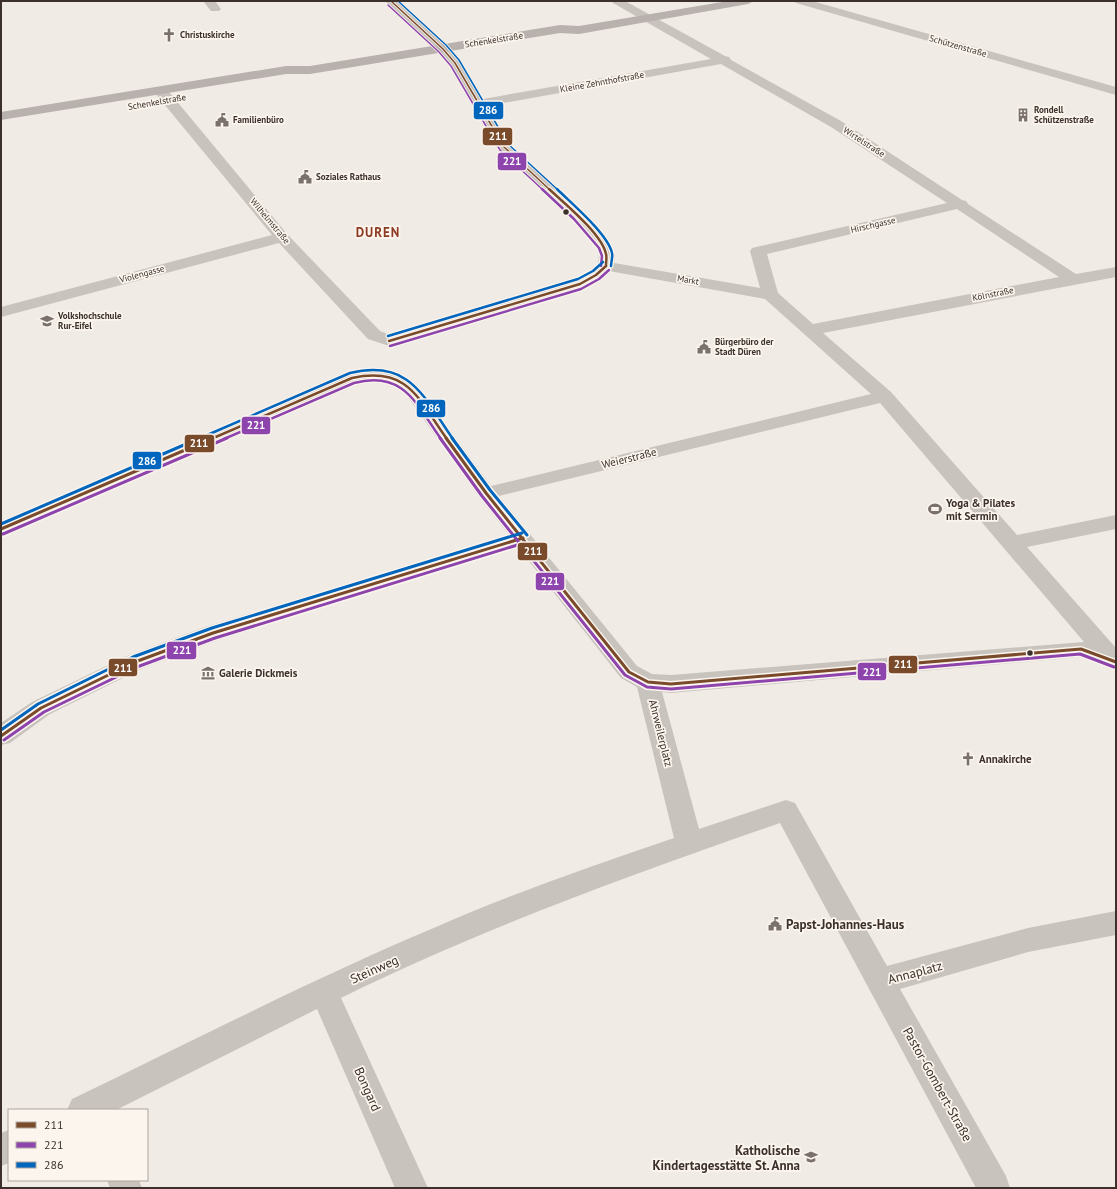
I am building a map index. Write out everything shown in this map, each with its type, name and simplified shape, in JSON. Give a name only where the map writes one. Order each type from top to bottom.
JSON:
[{"type":"main road","name":"Schenkelstraße","points":[[560,29],[568,22],[692,1]]},
{"type":"main road","name":"Schenkelstraße","points":[[1,116],[298,77],[310,70],[560,29],[579,30],[748,1]]},
{"type":"main road","name":"Schenkelstraße","points":[[1,129],[163,95]]},
{"type":"street","points":[[381,373],[388,341],[580,284],[596,275],[606,266],[607,255],[603,245],[578,216],[504,147],[455,63],[443,48],[391,1]]},
{"type":"street","name":"Wirtelstraße","points":[[617,1],[647,19],[725,60],[836,124],[961,204],[1073,279]]},
{"type":"street","name":"Schützenstraße","points":[[800,1],[1116,91]]},
{"type":"street","name":"Kleine Zehnthofstraße","points":[[479,104],[725,60]]},
{"type":"street","name":"Wilhelmstraße","points":[[163,95],[282,237],[374,335],[388,341]]},
{"type":"street","name":"Hirschgasse","points":[[770,295],[758,251],[961,204]]},
{"type":"street","name":"Violengasse","points":[[1,312],[282,237]]},
{"type":"street","name":"Markt","points":[[606,266],[770,295]]},
{"type":"street","name":"Kölnstraße","points":[[811,330],[1116,272]]},
{"type":"street","points":[[770,295],[884,396],[1115,661]]},
{"type":"street","points":[[1,529],[352,378],[365,374],[381,373],[396,379],[411,389],[486,493],[629,672],[648,682]]},
{"type":"street","name":"Weierstraße","points":[[486,493],[884,396]]},
{"type":"street","points":[[1012,543],[1116,522]]},
{"type":"street","points":[[1,736],[41,708],[135,662],[213,633],[523,538]]},
{"type":"street","name":"Ahrweilerplatz","points":[[681,846],[648,682],[671,684],[1081,649],[1115,661]]},
{"type":"street","name":"Annaplatz","points":[[681,846],[786,810],[881,981],[1028,940],[1116,923]]},
{"type":"street","name":"Steinweg","points":[[94,1107],[323,991],[500,913],[681,846]]},
{"type":"street","name":"Pastor-Gombert-Straße","points":[[881,981],[994,1188]]},
{"type":"street","name":"Bongard","points":[[323,991],[412,1188]]},
{"type":"transit line","name":"211","points":[[391,1],[443,49],[455,63],[504,147],[578,216],[603,245],[607,255],[606,266]]},
{"type":"transit line","name":"286","points":[[398,1],[446,45],[459,60],[508,144],[581,212],[607,242],[612,254],[611,266]]},
{"type":"transit line","name":"221","points":[[388,5],[439,52],[451,66],[500,150],[574,219],[599,248],[602,256],[601,266]]},
{"type":"transit line","name":"286","points":[[388,336],[578,279],[593,271],[603,262]]},
{"type":"transit line","name":"211","points":[[389,341],[580,284],[596,275],[606,266]]},
{"type":"transit line","name":"221","points":[[390,346],[581,289],[599,279],[609,270]]},
{"type":"transit line","name":"286","points":[[1,524],[350,373],[368,369],[377,369],[399,375],[415,386],[490,490],[527,535]]},
{"type":"transit line","name":"211","points":[[1,529],[352,378],[376,374],[390,376],[404,383],[411,389],[486,493],[629,672],[648,682],[671,684],[1081,649],[1116,662]]},
{"type":"transit line","name":"221","points":[[3,534],[354,383],[369,380],[382,380],[401,387],[407,392],[482,496],[625,675],[647,687],[671,689],[1080,654],[1114,667]]},
{"type":"transit line","name":"286","points":[[1,730],[38,704],[133,657],[212,628],[522,533]]},
{"type":"transit line","name":"211","points":[[1,736],[41,708],[135,662],[213,633],[523,538]]},
{"type":"transit line","name":"221","points":[[4,740],[44,712],[137,667],[215,638],[524,543]]},
{"type":"place","name":"Christuskirche","points":[[169,35]]},
{"type":"place","name":"Rondell Schützenstraße","points":[[1023,115]]},
{"type":"place","name":"Familienbüro","points":[[222,120]]},
{"type":"place","name":"Soziales Rathaus","points":[[305,177]]},
{"type":"place","name":"Volkshochschule Rur-Eifel","points":[[47,321]]},
{"type":"place","name":"Bürgerbüro der Stadt Düren","points":[[704,347]]},
{"type":"place","name":"Yoga & Pilates mit Sermin","points":[[935,509]]},
{"type":"place","name":"Galerie Dickmeis","points":[[208,673]]},
{"type":"place","name":"Annakirche","points":[[968,759]]},
{"type":"place","name":"Papst-Johannes-Haus","points":[[775,924]]},
{"type":"place","name":"Katholische Kindertagesstätte St. Anna","points":[[811,1157]]},
{"type":"district","name":"DUREN","points":[[378,232]]}]
